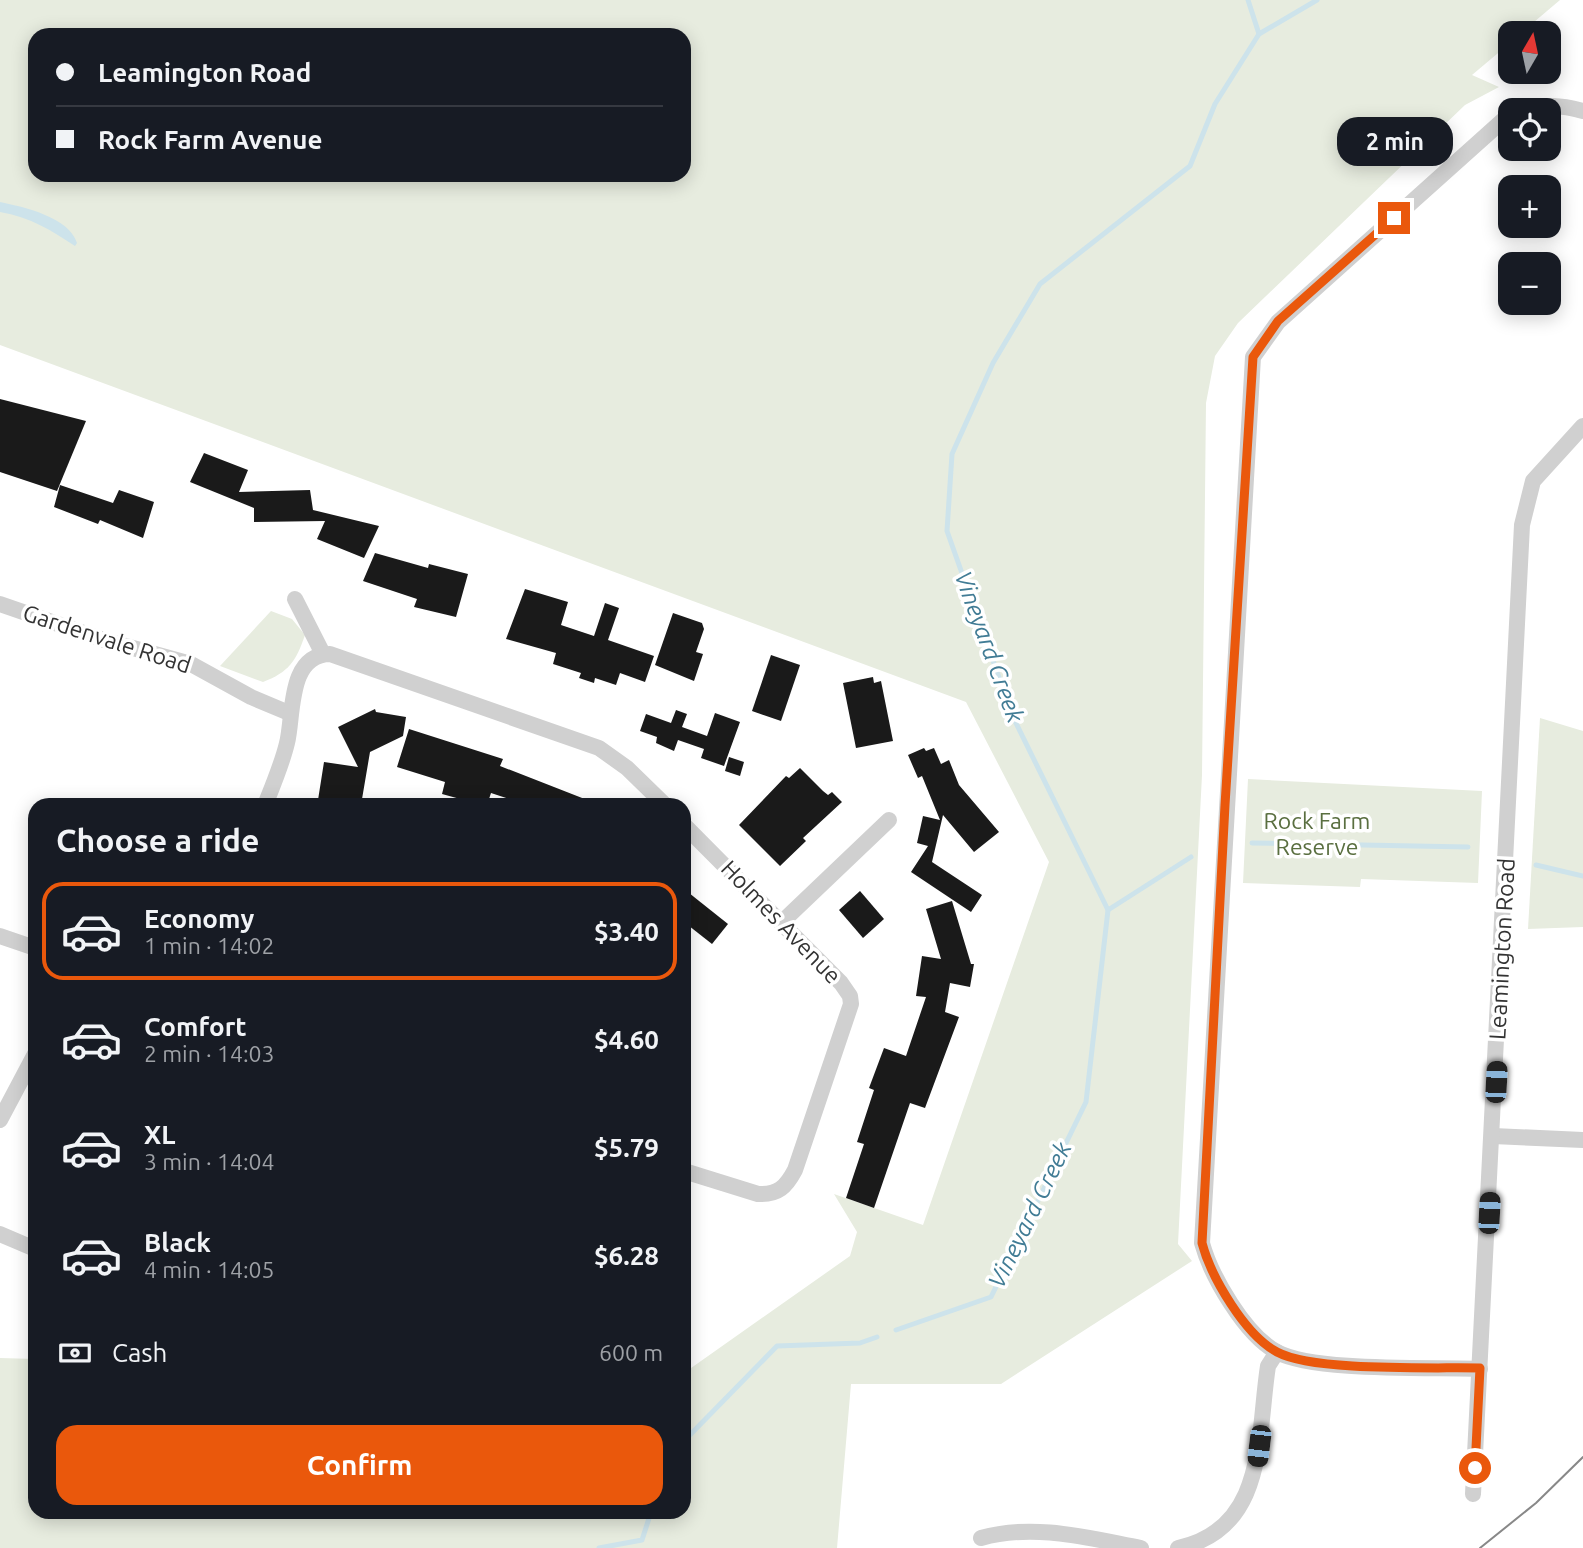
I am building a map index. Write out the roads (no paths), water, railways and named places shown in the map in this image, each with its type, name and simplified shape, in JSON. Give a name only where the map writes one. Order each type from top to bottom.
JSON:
[{"type":"street","points":[[1561,105],[1583,111]]},
{"type":"street","points":[[1480,1368],[1336,1365],[1277,1352],[1220,1289],[1202,1243],[1225,805],[1253,357],[1278,321],[1498,125]]},
{"type":"street","name":"Leamington Road","points":[[1473,1493],[1522,525],[1533,481],[1583,426]]},
{"type":"street","points":[[295,599],[323,654]]},
{"type":"street","name":"Gardenvale Road","points":[[0,604],[104,640],[191,664],[251,697],[289,713]]},
{"type":"street","points":[[268,798],[286,748],[294,690],[305,668],[323,654]]},
{"type":"street","points":[[323,654],[349,660],[592,744],[614,756],[658,798]]},
{"type":"street","points":[[782,922],[889,820]]},
{"type":"street","name":"Holmes Avenue","points":[[691,832],[846,988],[851,1004],[794,1170],[783,1188],[768,1195],[758,1194],[691,1173]]},
{"type":"street","points":[[0,936],[28,946]]},
{"type":"street","points":[[0,1120],[28,1067]]},
{"type":"street","points":[[1493,1136],[1583,1140]]},
{"type":"street","points":[[0,1234],[28,1246]]},
{"type":"street","points":[[1178,1548],[1203,1539],[1217,1530],[1241,1504],[1253,1481],[1268,1366],[1277,1352]]},
{"type":"street","points":[[981,1538],[1023,1530],[1086,1537],[1142,1548]]},
{"type":"water","points":[[0,202],[33,210],[55,220],[65,226],[77,243],[75,246],[40,225],[0,212]]},
{"type":"waterway","points":[[1248,0],[1259,34]]},
{"type":"waterway","name":"Vineyard Creek","points":[[896,1330],[991,1297],[1086,1102],[1108,910],[1013,717],[947,531],[952,454],[993,363],[1040,284],[1190,166],[1215,104],[1259,34],[1317,0]]},
{"type":"waterway","points":[[1252,843],[1468,847]]},
{"type":"waterway","points":[[1108,910],[1191,857]]},
{"type":"waterway","points":[[1536,865],[1583,876]]},
{"type":"waterway","name":"Vineyard Creek","points":[[691,1434],[777,1346],[860,1343],[877,1337]]},
{"type":"waterway","name":"Vineyard Creek","points":[[599,1548],[642,1540],[649,1519]]},
{"type":"tram line","points":[[1480,1548],[1536,1503],[1583,1457]]},
{"type":"park label","name":"Rock Farm Reserve","points":[[1317,834]]}]
